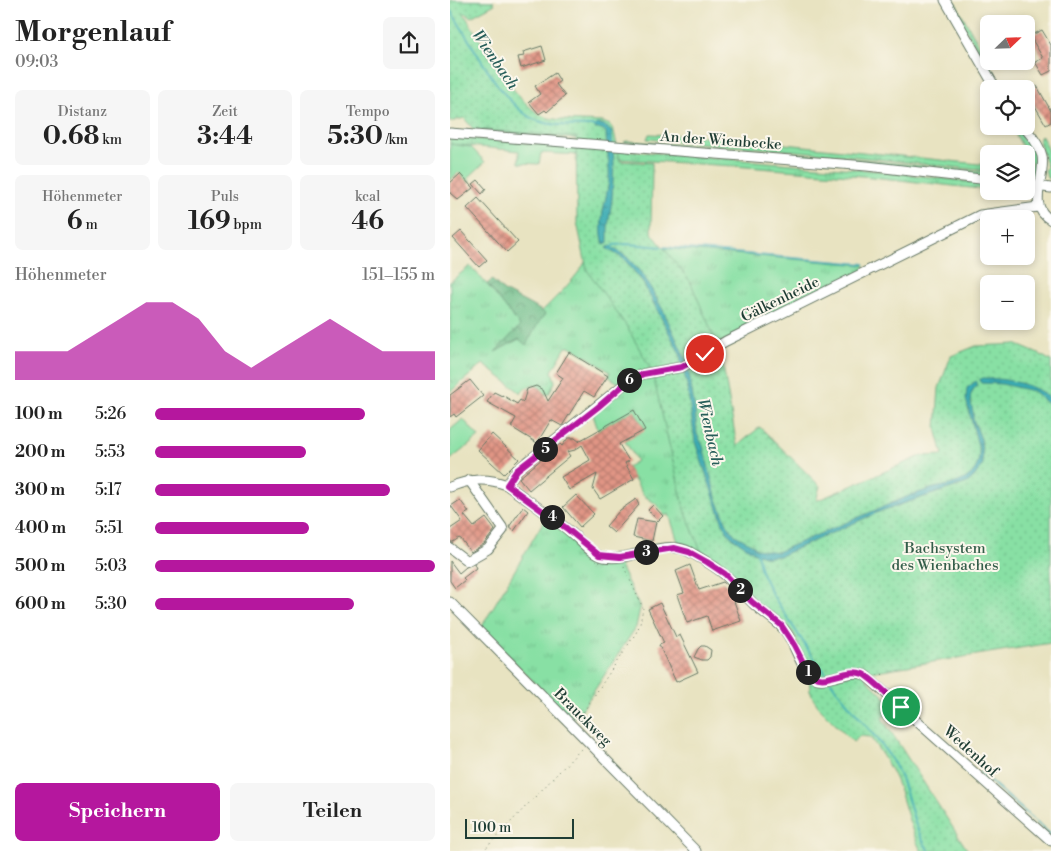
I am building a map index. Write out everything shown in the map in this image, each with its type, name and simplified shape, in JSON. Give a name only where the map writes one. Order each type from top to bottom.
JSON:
[{"type":"street","points":[[945,0],[991,80]]},
{"type":"street","name":"An der Wienbecke","points":[[450,133],[867,166],[980,179]]},
{"type":"street","points":[[1031,135],[1040,152],[1043,168],[1038,207],[1044,216],[1051,220]]},
{"type":"street","points":[[1035,186],[1051,188]]},
{"type":"street","name":"Gälkenheide","points":[[507,485],[517,470],[627,382],[643,374],[680,368],[726,341],[972,218],[987,213],[1018,211],[1038,207]]},
{"type":"street","name":"Wedenhof","points":[[450,487],[469,480],[481,479],[498,481],[507,485],[566,528],[595,553],[604,557],[620,557],[674,548],[689,552],[707,562],[725,574],[752,602],[781,625],[789,635],[812,677],[818,679],[852,672],[865,675],[1051,842]]},
{"type":"street","points":[[450,548],[467,561],[488,549],[503,530],[469,480]]},
{"type":"street","name":"Brauckweg","points":[[450,602],[696,851]]},
{"type":"path","points":[[572,726],[636,633],[643,614],[640,600],[620,557]]},
{"type":"path","points":[[483,851],[588,742]]},
{"type":"green space","name":"Bachsystem des Wienbaches","points":[[450,0],[493,1],[495,4],[471,17],[463,12],[499,70],[522,99],[534,110],[550,118],[603,122],[610,125],[614,131],[620,161],[652,163],[651,232],[690,281],[718,346],[737,446],[760,427],[820,486],[816,501],[921,456],[943,455],[936,428],[939,388],[951,356],[976,346],[1015,344],[1051,361],[1051,643],[870,672],[865,678],[895,707],[882,718],[968,851],[921,851],[911,828],[896,781],[870,737],[860,736],[853,742],[821,710],[810,691],[809,668],[793,633],[777,616],[754,601],[727,569],[702,554],[684,508],[652,371],[627,327],[587,270],[577,222],[576,137],[473,129],[464,118],[450,122]]},
{"type":"green space","points":[[948,0],[954,0],[980,47],[980,54]]},
{"type":"green space","points":[[474,129],[591,138],[600,141],[474,131]]},
{"type":"green space","points":[[649,134],[717,137],[980,164],[980,170],[821,153],[647,139]]},
{"type":"green space","points":[[1016,135],[1026,135],[1034,145],[1022,145]]},
{"type":"green space","points":[[1041,135],[1049,157],[1051,179],[1047,178],[1045,170],[1048,165],[1046,165],[1039,141]]},
{"type":"green space","points":[[450,137],[602,149],[680,354],[620,384],[609,377],[610,372],[572,347],[566,347],[552,371],[555,382],[549,394],[545,394],[540,387],[534,384],[521,393],[483,364],[450,392],[450,282],[470,266],[520,326],[497,351],[535,326],[545,314],[542,311],[572,280],[587,259],[580,155],[541,153],[539,164],[519,163],[519,151],[450,144]]},
{"type":"green space","points":[[624,142],[816,155],[980,172],[980,175]]},
{"type":"green space","points":[[450,144],[471,147],[485,162],[468,178],[469,183],[458,172],[450,181]]},
{"type":"green space","points":[[1035,147],[1038,161],[1037,177],[1035,177]]},
{"type":"green space","points":[[619,150],[880,171],[980,183],[980,189],[863,176],[618,159],[613,152],[618,152]]},
{"type":"green space","points":[[624,245],[864,265],[864,270],[700,353]]},
{"type":"green space","points":[[492,280],[504,291],[545,314],[526,345],[519,339],[495,352],[520,326],[487,284]]},
{"type":"green space","points":[[660,374],[751,596],[726,570],[678,542],[669,514],[665,516],[656,504],[643,495],[627,467],[637,461],[625,441],[645,429],[634,410],[598,430],[593,415],[632,381]]},
{"type":"green space","points":[[463,419],[479,437],[450,460],[450,430]]},
{"type":"green space","points":[[546,517],[569,535],[592,557],[603,562],[618,562],[640,608],[636,627],[577,717],[568,717],[481,628]]},
{"type":"water","points":[[596,124],[604,125],[612,132],[614,163],[612,199],[608,243],[604,244],[602,219],[609,179],[609,167],[606,132],[602,129],[595,129]]},
{"type":"water","points":[[610,246],[627,257],[644,276],[663,310],[687,362],[681,364],[680,354],[642,281],[624,259],[606,248]]},
{"type":"water","points":[[688,367],[697,434],[703,446],[716,497],[728,526],[735,535],[753,545],[756,549],[777,552],[911,495],[966,478],[976,468],[979,460],[979,450],[966,399],[967,388],[976,381],[977,385],[972,391],[970,398],[973,419],[981,439],[983,464],[967,483],[881,511],[780,556],[767,557],[755,553],[730,536],[723,524],[695,442],[683,369]]},
{"type":"water","points":[[983,378],[1001,379],[1036,389],[1051,399],[1051,406],[1033,391],[1002,384],[981,383],[979,380]]},
{"type":"building","points":[[1042,30],[1051,45],[1051,71],[1043,75],[1035,62],[1043,58],[1035,44],[1035,34]]},
{"type":"building","points":[[542,46],[546,60],[521,68],[518,57],[524,56],[523,52]]},
{"type":"building","points":[[555,73],[560,81],[556,84],[565,96],[547,112],[545,110],[539,114],[529,102],[540,94],[535,86]]},
{"type":"building","points":[[1037,86],[1051,111],[1051,122],[1046,125],[1035,106],[1035,87]]},
{"type":"building","points":[[460,174],[473,188],[458,200],[450,193],[450,183]]},
{"type":"building","points":[[478,180],[486,189],[482,194],[473,184]]},
{"type":"building","points":[[478,198],[518,242],[507,252],[467,208]]},
{"type":"building","points":[[461,231],[487,260],[479,267],[453,238]]},
{"type":"building","points":[[569,352],[608,376],[594,397],[584,391],[562,426],[551,420],[537,443],[511,427],[516,418],[487,402],[494,392],[517,404],[520,400],[523,402],[527,389],[536,386],[543,390],[548,401],[563,378],[556,373]]},
{"type":"building","points":[[470,380],[483,396],[456,417],[454,414],[450,417],[450,395]]},
{"type":"building","points":[[634,410],[645,430],[619,444],[629,461],[625,463],[634,479],[600,499],[593,489],[597,474],[569,490],[561,477],[590,460],[582,445],[575,450],[567,452],[570,456],[529,490],[519,478],[560,444],[562,446],[568,438],[575,438],[580,442]]},
{"type":"building","points":[[492,434],[519,459],[504,474],[478,450]]},
{"type":"building","points":[[576,495],[594,514],[580,527],[563,507]]},
{"type":"building","points":[[636,499],[639,505],[614,533],[606,526],[620,510]]},
{"type":"building","points":[[460,500],[469,512],[464,515],[474,527],[486,518],[495,530],[484,544],[471,552],[459,538],[450,542],[450,529],[462,521],[451,506]]},
{"type":"building","points":[[653,505],[663,516],[658,521],[648,510]]},
{"type":"building","points":[[523,507],[528,511],[514,531],[509,527]]},
{"type":"building","points":[[637,519],[656,522],[652,541],[633,537]]},
{"type":"building","points":[[450,561],[459,573],[466,567],[474,564],[476,568],[463,578],[465,580],[455,588],[450,581]]},
{"type":"building","points":[[690,565],[699,590],[723,582],[729,587],[741,621],[712,631],[707,616],[687,623],[677,595],[684,593],[676,571]]},
{"type":"building","points":[[660,603],[676,637],[680,635],[698,672],[676,682],[659,645],[664,643],[648,609]]},
{"type":"building","points":[[701,646],[711,650],[710,657],[707,660],[694,657]]},
{"type":"waterway","name":"Wienbach","points":[[450,10],[500,88],[512,103],[525,114],[538,121],[552,124],[596,126]]},
{"type":"waterway","points":[[610,248],[614,245],[628,244],[864,264]]},
{"type":"waterway","points":[[757,553],[761,571],[772,594],[811,654],[828,676]]},
{"type":"waterway","points":[[831,682],[880,743],[895,765],[918,830],[929,851]]},
{"type":"waterway","points":[[980,772],[1051,835]]},
{"type":"route","points":[[705,354],[682,367],[652,372],[632,378],[566,433],[517,470],[507,485],[566,528],[595,553],[604,557],[620,557],[672,548],[682,549],[707,562],[725,574],[757,607],[781,625],[789,635],[812,677],[818,679],[831,678],[852,672],[865,675],[901,707]]}]
